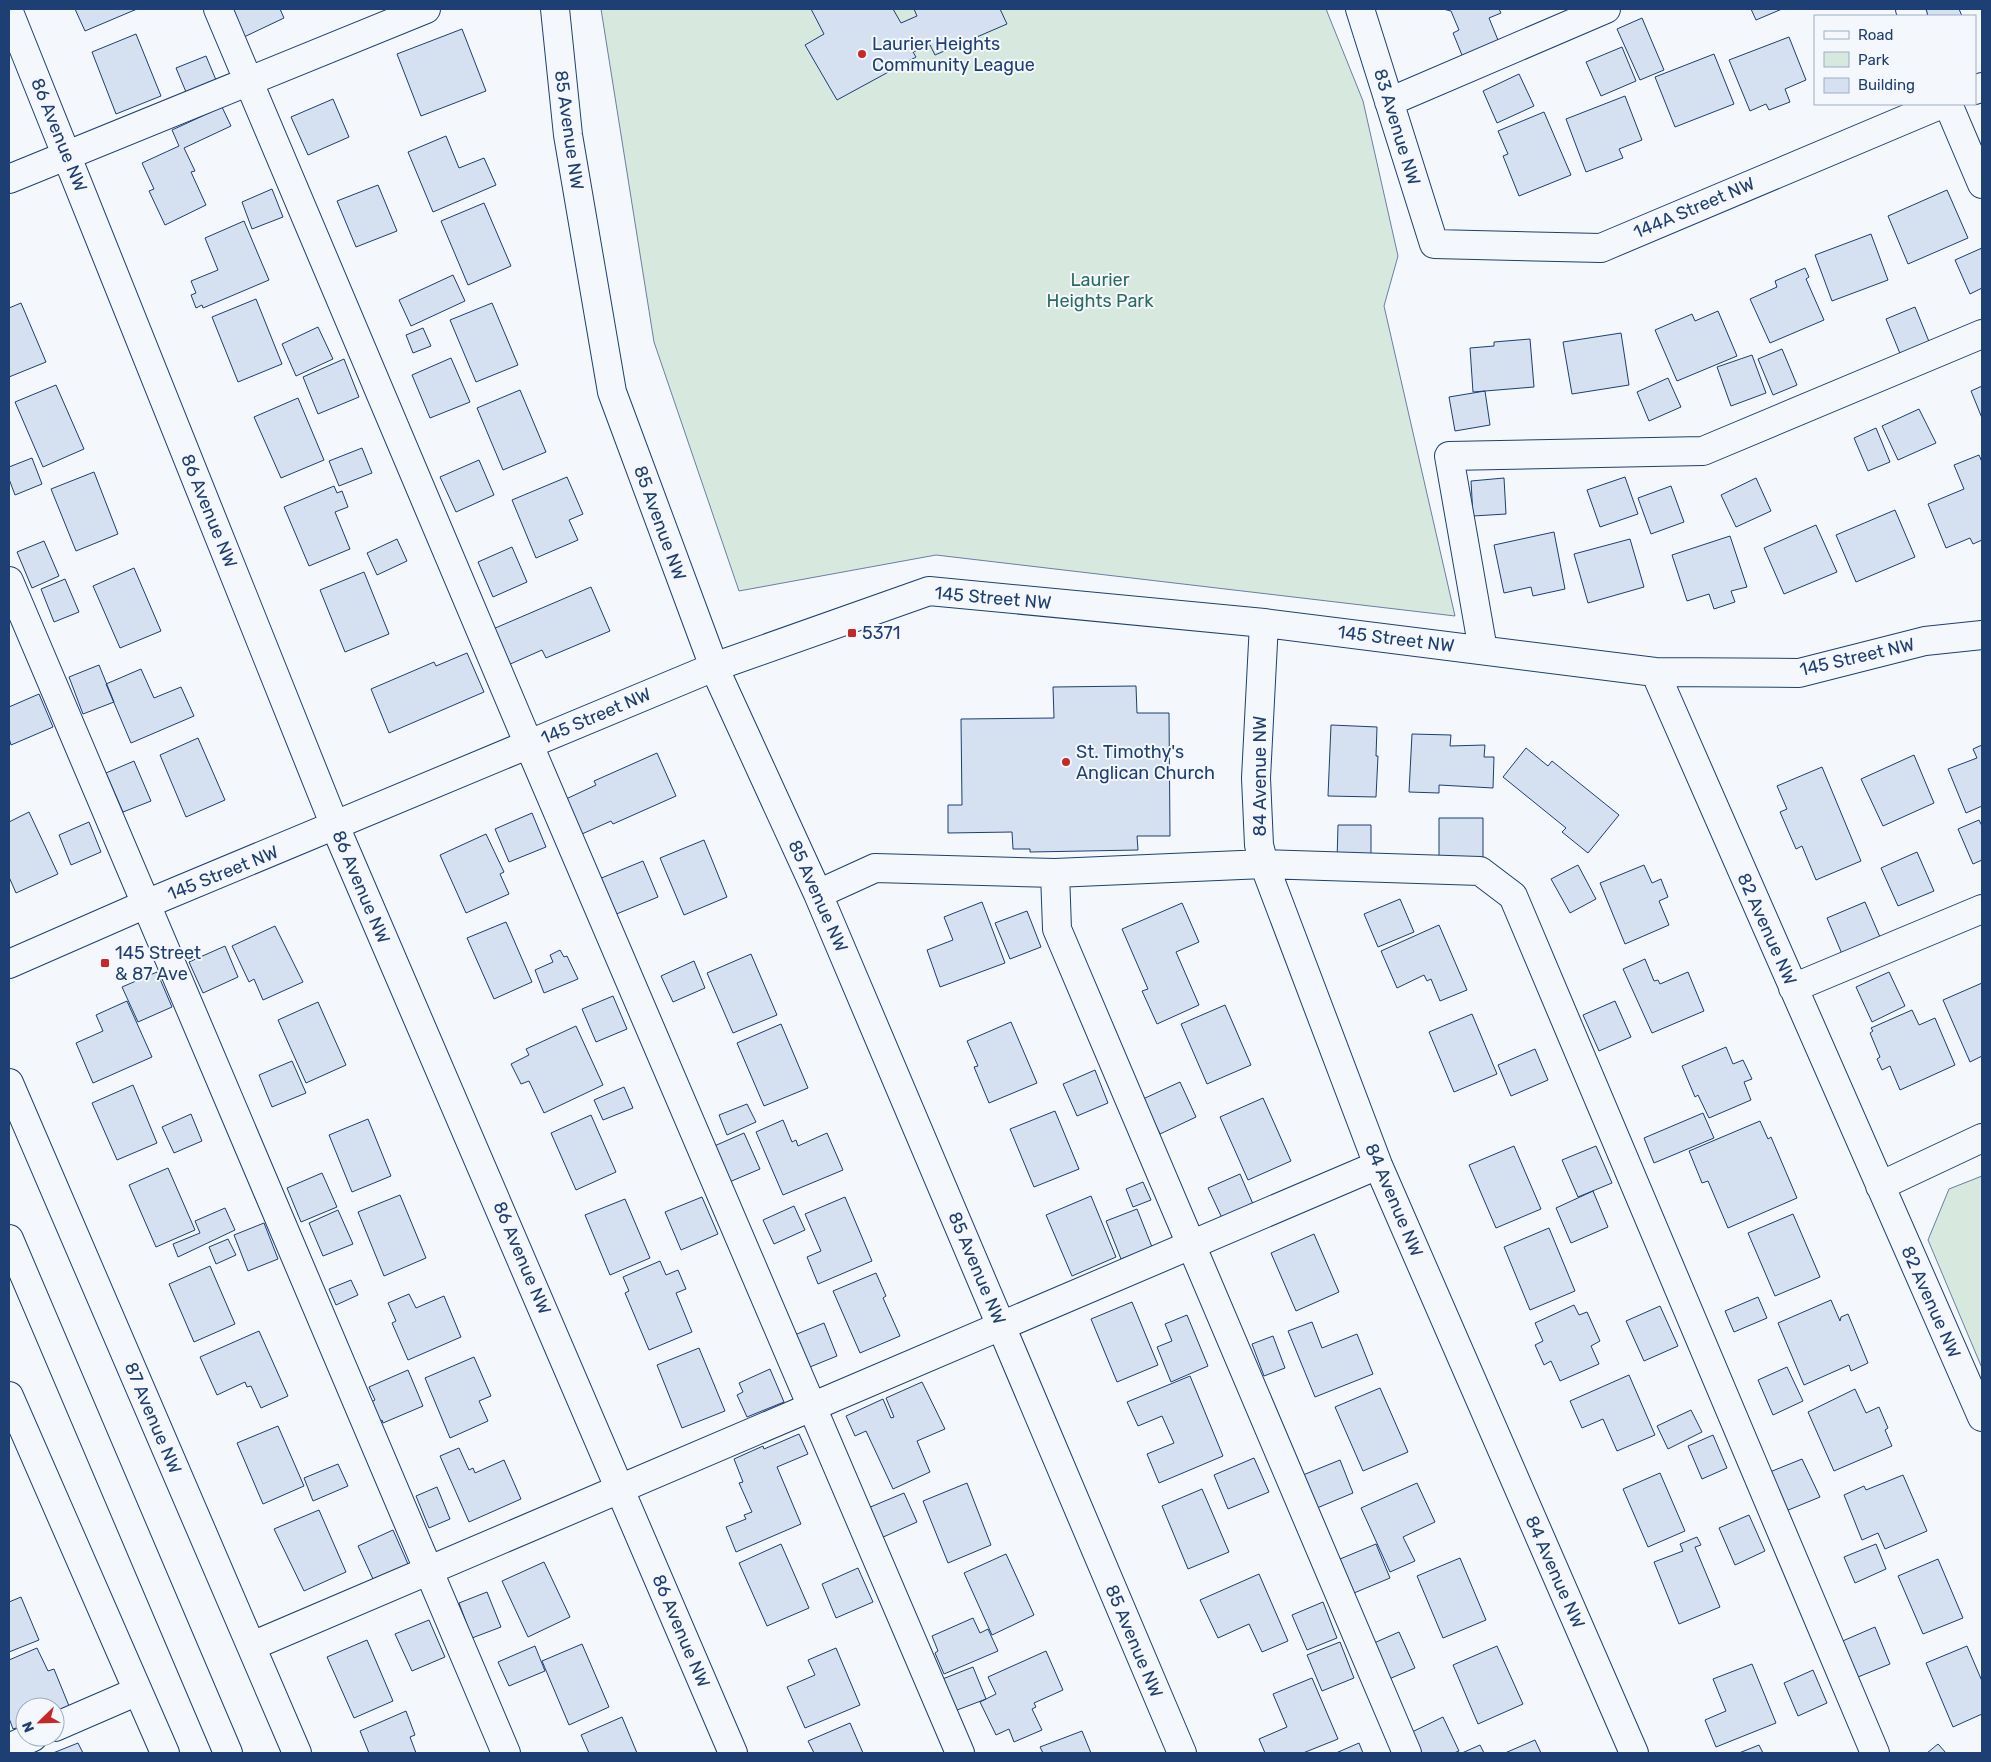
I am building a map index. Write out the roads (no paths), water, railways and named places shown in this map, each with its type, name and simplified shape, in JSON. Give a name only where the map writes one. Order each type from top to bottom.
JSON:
[{"type":"street","points":[[218,9],[528,745],[960,1753]]},
{"type":"street","points":[[9,179],[426,9]]},
{"type":"street","name":"85 Avenue NW","points":[[555,9],[568,135],[612,392],[714,667],[818,894],[1182,1753]]},
{"type":"street","name":"83 Avenue NW","points":[[1360,9],[1434,244]]},
{"type":"street","points":[[1390,102],[1606,9]]},
{"type":"street","name":"86 Avenue NW","points":[[9,12],[335,826],[621,1487],[733,1753]]},
{"type":"street","name":"144A Street NW","points":[[1434,244],[1601,248],[1940,105]]},
{"type":"street","points":[[1948,105],[1982,184]]},
{"type":"street","points":[[1484,650],[1449,456],[1703,451],[1982,334]]},
{"type":"street","points":[[9,581],[506,1753]]},
{"type":"street","name":"145 Street NW","points":[[9,964],[146,904],[714,667],[929,591],[1264,623],[1655,672],[1799,673],[1925,641],[1982,635]]},
{"type":"street","name":"84 Avenue NW","points":[[1264,623],[1256,778],[1259,845],[1264,864],[1378,1165],[1634,1753]]},
{"type":"street","name":"82 Avenue NW","points":[[1655,672],[1982,1417]]},
{"type":"street","points":[[818,894],[875,868],[1055,873],[1264,864],[1480,872],[1513,896],[1876,1753]]},
{"type":"street","points":[[1055,873],[1057,929],[1407,1753]]},
{"type":"street","points":[[1793,988],[1982,909]]},
{"type":"street","name":"87 Avenue NW","points":[[9,1083],[297,1753]]},
{"type":"street","points":[[1880,1186],[1982,1138]]},
{"type":"street","points":[[252,1646],[1378,1165]]},
{"type":"street","points":[[9,1239],[228,1753]]},
{"type":"street","points":[[9,1396],[164,1753]]},
{"type":"street","points":[[65,1723],[138,1691]]},
{"type":"place","name":"Laurier Heights Community League","points":[[862,54]]},
{"type":"place","name":"5371","points":[[852,633]]},
{"type":"place","name":"St. Timothy's Anglican Church","points":[[1066,762]]},
{"type":"place","name":"145 Street & 87 Ave","points":[[105,963]]},
{"type":"park label","name":"Laurier Heights Park","points":[[1100,290]]}]
